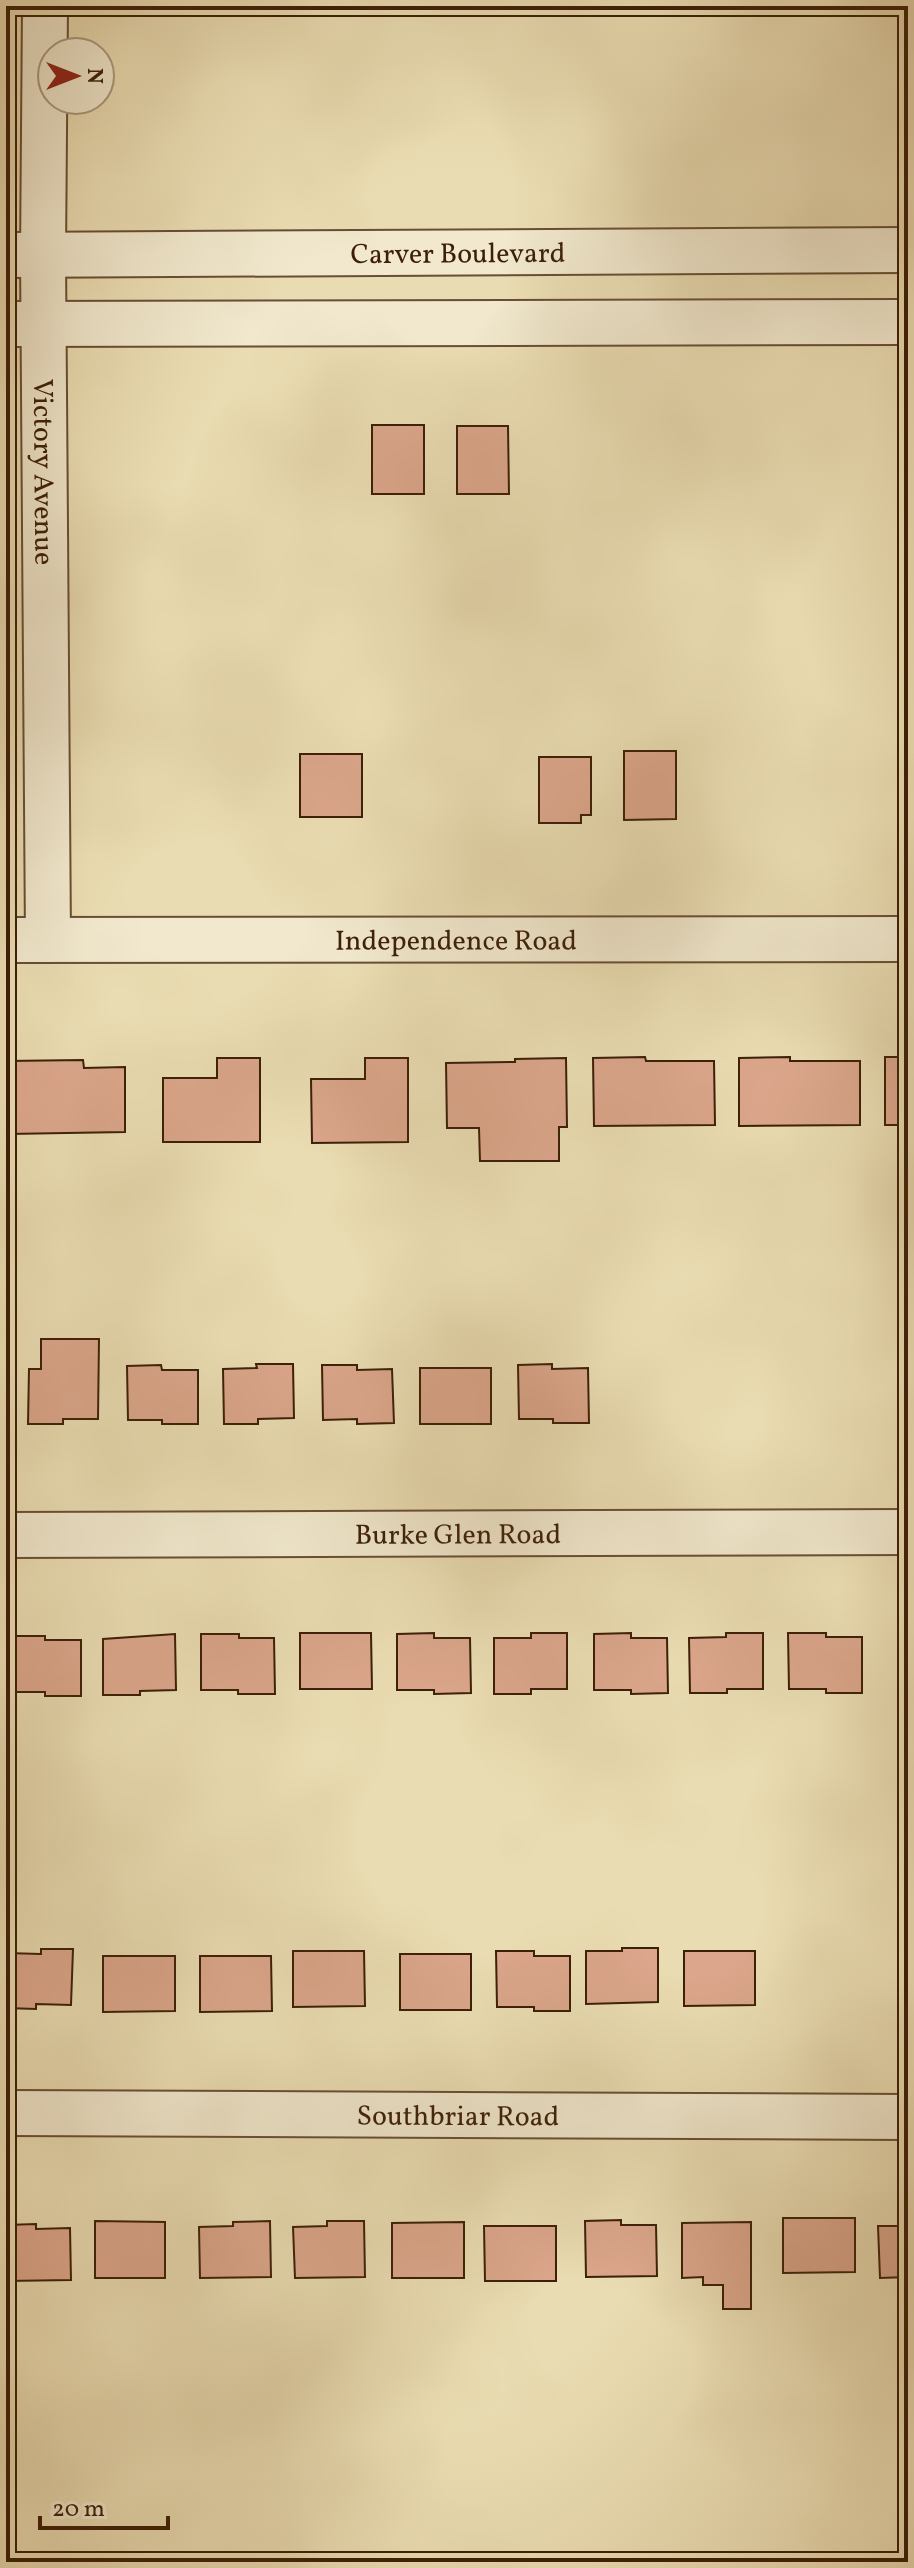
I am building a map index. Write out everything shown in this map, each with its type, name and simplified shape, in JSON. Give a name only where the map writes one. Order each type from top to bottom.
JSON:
[{"type":"street","name":"Victory Avenue","points":[[27,940],[25,255],[45,6]]},
{"type":"street","name":"Carver Boulevard","points":[[25,255],[908,250]]},
{"type":"street","points":[[25,324],[908,322]]},
{"type":"street","name":"Independence Road","points":[[27,940],[908,939]]},
{"type":"street","name":"Burke Glen Road","points":[[6,1535],[908,1532]]},
{"type":"street","name":"Southbriar Road","points":[[6,2113],[908,2117]]},
{"type":"building","points":[[372,425],[424,425],[424,494],[372,494]]},
{"type":"building","points":[[457,426],[508,426],[509,494],[457,494]]},
{"type":"building","points":[[624,751],[676,751],[676,819],[624,820]]},
{"type":"building","points":[[300,754],[362,754],[362,817],[300,817]]},
{"type":"building","points":[[539,757],[591,757],[591,815],[581,815],[581,823],[539,823]]},
{"type":"building","points":[[645,1057],[646,1061],[714,1061],[715,1125],[594,1126],[593,1058]]},
{"type":"building","points":[[790,1057],[790,1061],[860,1061],[860,1125],[739,1126],[739,1058]]},
{"type":"building","points":[[885,1057],[908,1057],[908,1125],[885,1125]]},
{"type":"building","points":[[217,1058],[260,1058],[260,1142],[163,1142],[163,1078],[217,1078]]},
{"type":"building","points":[[365,1058],[408,1058],[408,1142],[312,1143],[311,1079],[365,1079]]},
{"type":"building","points":[[566,1058],[567,1127],[559,1127],[559,1161],[480,1161],[479,1128],[447,1128],[446,1063]]},
{"type":"building","points":[[83,1060],[84,1068],[125,1067],[125,1132],[8,1134],[6,1061]]},
{"type":"building","points":[[41,1339],[99,1339],[98,1419],[63,1419],[63,1424],[28,1424],[29,1369],[41,1369]]},
{"type":"building","points":[[256,1364],[293,1364],[294,1418],[258,1419],[258,1424],[224,1424],[223,1369],[257,1368]]},
{"type":"building","points":[[552,1364],[552,1369],[588,1368],[589,1423],[519,1419],[518,1365]]},
{"type":"building","points":[[161,1365],[162,1370],[198,1370],[198,1424],[128,1420],[127,1366]]},
{"type":"building","points":[[322,1365],[357,1365],[357,1370],[392,1369],[394,1423],[357,1424],[357,1419],[323,1420]]},
{"type":"building","points":[[420,1368],[491,1368],[491,1424],[420,1424]]},
{"type":"building","points":[[300,1633],[371,1633],[372,1689],[300,1689]]},
{"type":"building","points":[[434,1633],[434,1638],[470,1638],[471,1693],[434,1694],[434,1690],[397,1690],[397,1634]]},
{"type":"building","points":[[531,1633],[567,1633],[567,1689],[531,1689],[531,1694],[494,1694],[494,1638],[531,1638]]},
{"type":"building","points":[[631,1633],[631,1638],[667,1638],[668,1693],[631,1694],[631,1690],[594,1690],[594,1634]]},
{"type":"building","points":[[726,1633],[763,1633],[763,1689],[690,1693],[689,1638],[726,1637]]},
{"type":"building","points":[[788,1633],[862,1637],[862,1693],[789,1689]]},
{"type":"building","points":[[175,1634],[176,1690],[140,1691],[140,1695],[103,1695],[103,1639]]},
{"type":"building","points":[[201,1634],[274,1638],[275,1694],[201,1690]]},
{"type":"building","points":[[8,1636],[81,1640],[81,1696],[8,1692]]},
{"type":"building","points":[[622,1948],[658,1948],[658,2002],[586,2004],[586,1951],[622,1951]]},
{"type":"building","points":[[41,1949],[73,1949],[71,2005],[36,2004],[36,2009],[6,2008],[6,1953],[41,1954]]},
{"type":"building","points":[[293,1951],[364,1951],[365,2006],[293,2007]]},
{"type":"building","points":[[496,1951],[534,1951],[534,1956],[570,1956],[570,2011],[497,2007]]},
{"type":"building","points":[[684,1951],[755,1951],[755,2005],[684,2006]]},
{"type":"building","points":[[400,1954],[471,1954],[471,2010],[400,2010]]},
{"type":"building","points":[[103,1956],[175,1956],[175,2011],[103,2012]]},
{"type":"building","points":[[200,1956],[271,1956],[272,2011],[200,2012]]},
{"type":"building","points":[[783,2218],[855,2218],[855,2272],[783,2273]]},
{"type":"building","points":[[621,2220],[621,2225],[656,2225],[657,2276],[586,2277],[585,2221]]},
{"type":"building","points":[[95,2221],[165,2222],[165,2278],[95,2278]]},
{"type":"building","points":[[270,2221],[271,2277],[200,2278],[199,2227]]},
{"type":"building","points":[[327,2221],[364,2221],[365,2277],[295,2278],[293,2227],[327,2226]]},
{"type":"building","points":[[464,2222],[464,2278],[392,2278],[392,2223]]},
{"type":"building","points":[[751,2222],[751,2309],[723,2309],[723,2285],[703,2285],[703,2277],[682,2278],[682,2223]]},
{"type":"building","points":[[36,2224],[36,2229],[70,2228],[71,2280],[6,2281],[6,2225]]},
{"type":"building","points":[[484,2226],[556,2226],[556,2281],[485,2281]]},
{"type":"building","points":[[878,2226],[908,2226],[908,2277],[880,2278]]}]
